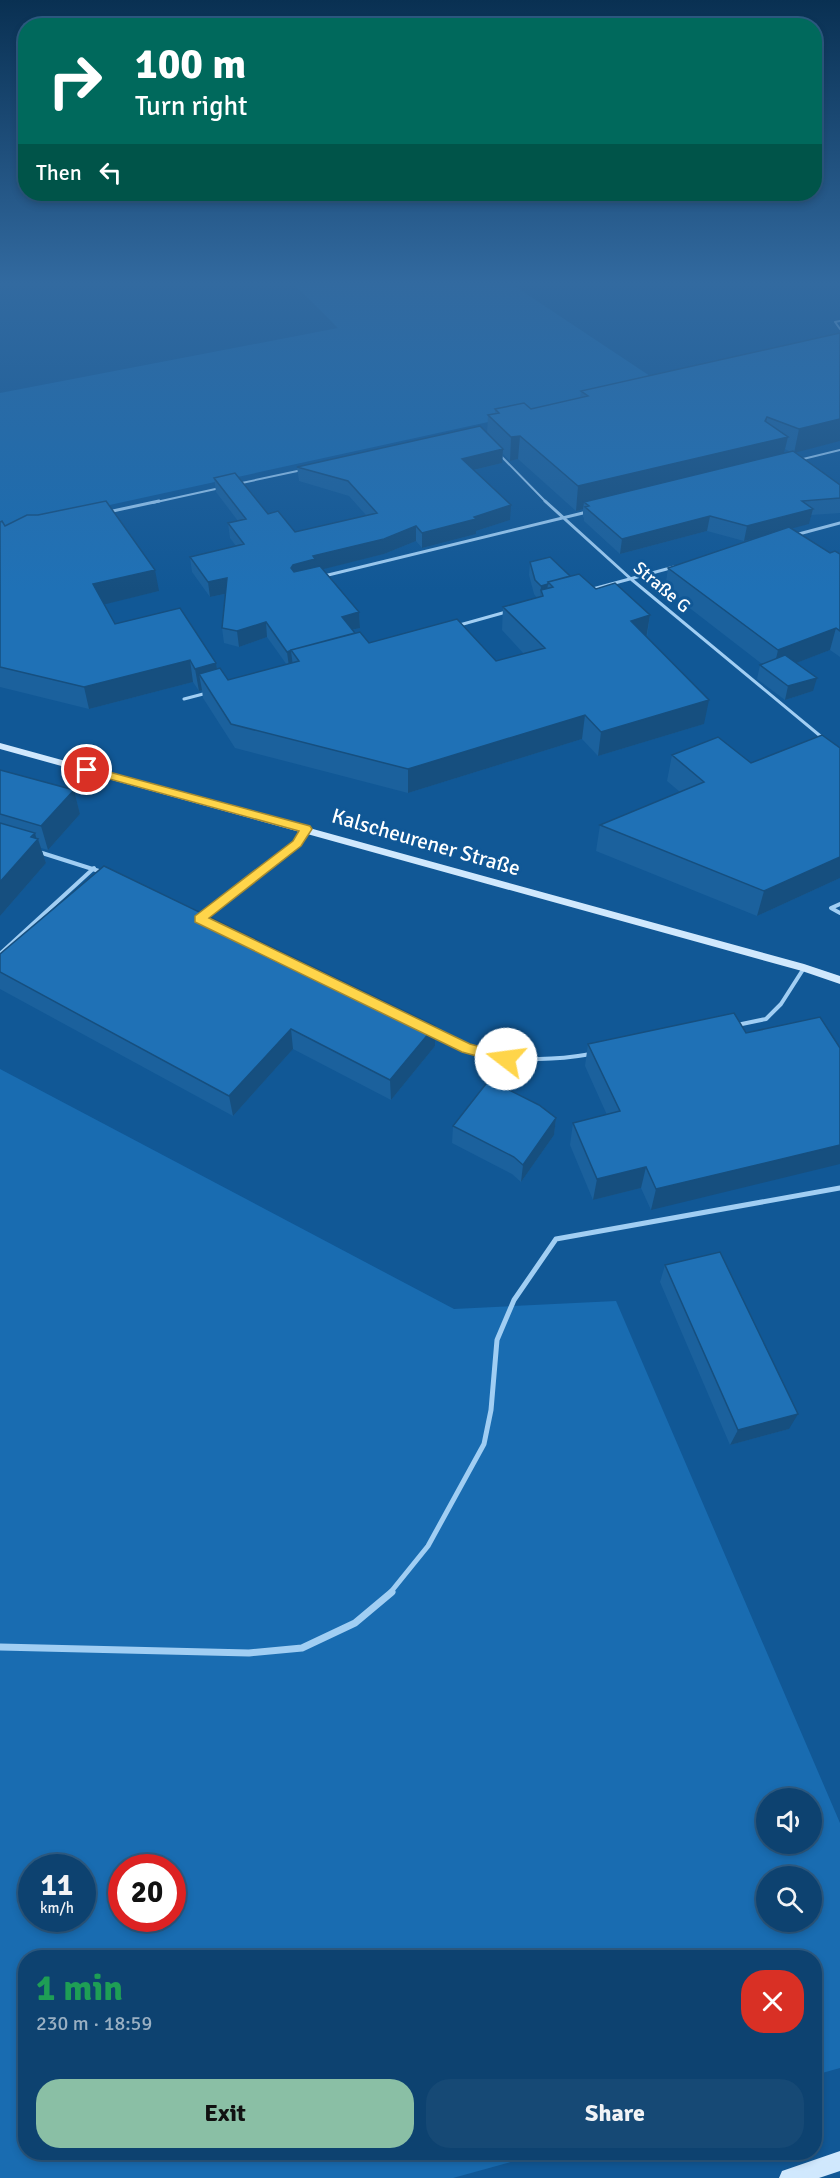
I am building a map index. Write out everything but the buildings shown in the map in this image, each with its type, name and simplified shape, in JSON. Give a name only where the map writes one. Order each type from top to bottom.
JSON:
[{"type":"main road","name":"Kalscheurener Straße","points":[[0,746],[306,829],[840,980]]},
{"type":"main road","points":[[789,2178],[840,2161]]},
{"type":"lane","name":"Straße G","points":[[492,447],[562,518],[631,579],[825,740]]},
{"type":"lane","points":[[807,465],[799,460],[840,450]]},
{"type":"lane","points":[[232,485],[313,467]]},
{"type":"lane","points":[[104,513],[220,488]]},
{"type":"lane","points":[[319,577],[596,510]]},
{"type":"lane","points":[[785,537],[840,523]]},
{"type":"lane","points":[[585,591],[675,567]]},
{"type":"lane","points":[[447,628],[516,610]]},
{"type":"lane","points":[[184,699],[218,690]]},
{"type":"lane","points":[[210,924],[200,919],[297,843],[306,829]]},
{"type":"lane","points":[[31,849],[104,873]]},
{"type":"lane","points":[[0,954],[94,868]]},
{"type":"lane","points":[[840,904],[831,908],[840,912]]},
{"type":"lane","points":[[732,1026],[766,1019],[781,1004],[804,968]]},
{"type":"lane","points":[[424,1028],[467,1048],[506,1059],[551,1062],[596,1053]]},
{"type":"lane","points":[[0,1647],[249,1653],[302,1648],[356,1623],[388,1596],[428,1546],[462,1488],[484,1443],[492,1410],[497,1340],[514,1300],[555,1239],[840,1188]]},
{"type":"shaded area","points":[[33,387],[650,387],[0,529],[0,393]]},
{"type":"shaded area","points":[[0,1069],[454,1309],[616,1301],[840,1823],[840,2068],[822,2073],[822,1950],[18,1950],[18,2160],[518,2160],[453,2178],[0,2178]]},
{"type":"route","points":[[87,770],[306,829],[297,843],[200,919],[467,1048],[506,1059]]}]
